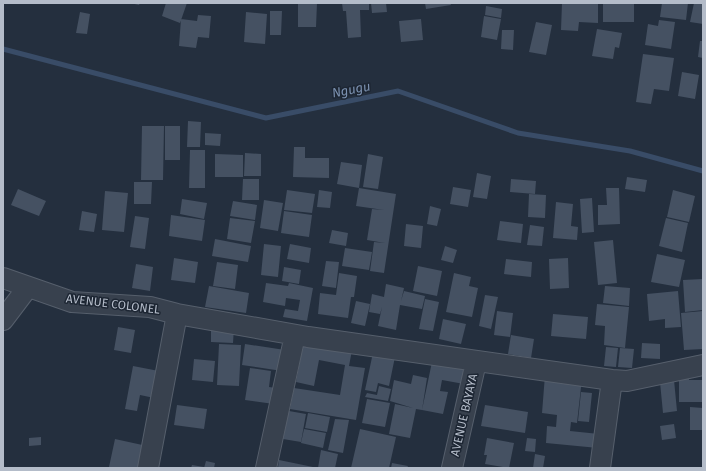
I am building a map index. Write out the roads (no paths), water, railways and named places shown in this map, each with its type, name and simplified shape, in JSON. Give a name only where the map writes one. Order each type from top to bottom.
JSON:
[{"type":"street","name":"AVENUE COLONEL","points":[[3,278],[72,302],[150,307],[177,314],[295,335],[476,362],[627,382],[703,365]]},
{"type":"street","points":[[3,320],[28,287]]},
{"type":"street","points":[[148,468],[177,314]]},
{"type":"street","points":[[266,468],[295,335]]},
{"type":"street","name":"AVENUE BAYAYA","points":[[452,468],[476,362]]},
{"type":"street","points":[[600,468],[612,380]]},
{"type":"waterway","name":"Ngugu","points":[[3,49],[266,118],[398,91],[518,133],[630,151],[703,171]]}]
